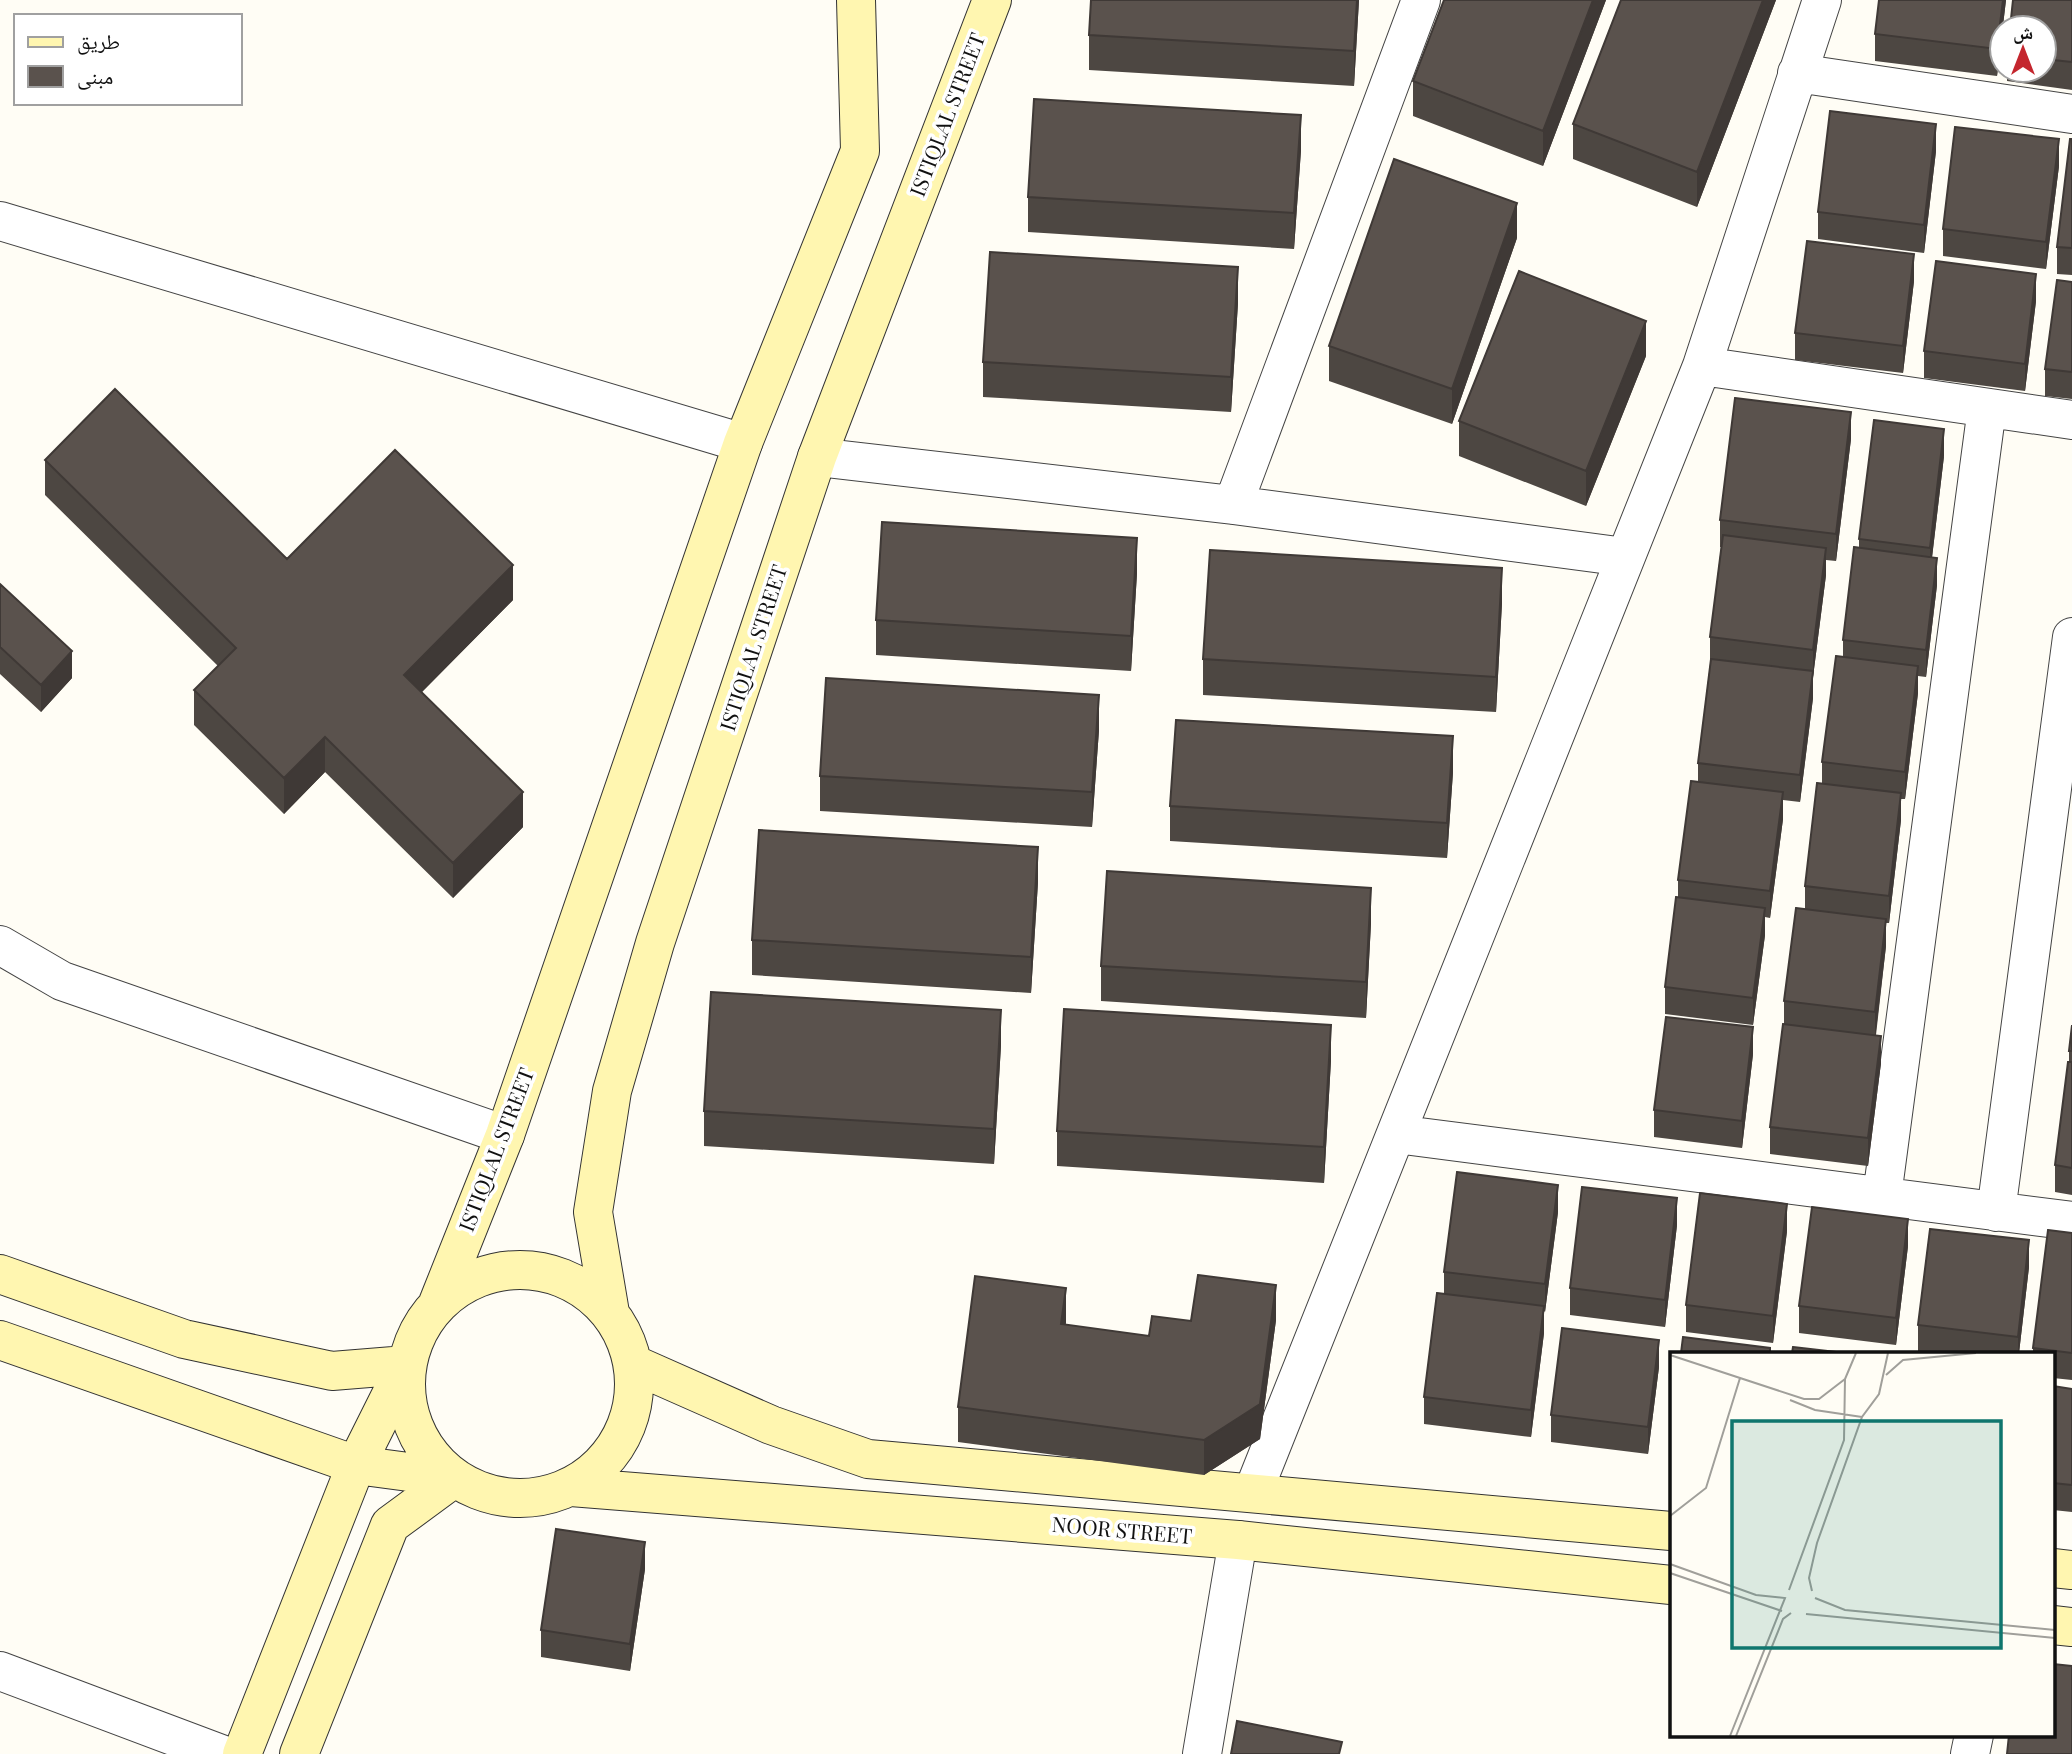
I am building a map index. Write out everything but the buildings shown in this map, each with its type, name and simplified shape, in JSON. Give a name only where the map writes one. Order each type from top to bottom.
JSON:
[{"type":"main road","name":"ISTIQLAL STREET","points":[[438,1303],[505,1135],[743,443],[860,151],[856,0]]},
{"type":"main road","name":"ISTIQLAL STREET","points":[[610,1313],[593,1212],[611,1091],[655,943],[817,457],[992,0]]},
{"type":"main road","points":[[242,1754],[356,1465],[406,1366],[412,1343],[423,1321],[438,1303],[469,1281],[507,1270],[546,1272],[582,1287],[610,1313],[625,1336],[633,1363],[634,1400],[623,1435],[601,1465],[571,1487],[541,1496],[511,1498],[481,1492],[454,1478],[430,1456],[414,1429],[406,1398],[406,1366]]},
{"type":"main road","points":[[0,1273],[184,1339],[332,1371],[406,1366]]},
{"type":"main road","points":[[0,1340],[356,1465],[454,1478]]},
{"type":"main road","points":[[633,1363],[771,1425],[868,1459],[1670,1531]]},
{"type":"main road","points":[[299,1754],[390,1525],[454,1478]]},
{"type":"main road","name":"NOOR STREET","points":[[571,1487],[1238,1540],[1670,1585]]},
{"type":"main road","points":[[2054,1568],[2072,1570]]},
{"type":"main road","points":[[2054,1625],[2072,1628]]},
{"type":"street","points":[[1234,505],[1421,0]]},
{"type":"street","points":[[1253,1492],[1702,366],[1822,0]]},
{"type":"street","points":[[1797,73],[2072,114]]},
{"type":"street","points":[[0,221],[743,443]]},
{"type":"street","points":[[1702,366],[2072,420]]},
{"type":"street","points":[[1882,1196],[1987,408]]},
{"type":"street","points":[[817,457],[1234,505],[1626,557]]},
{"type":"street","points":[[1996,1212],[2072,637]]},
{"type":"street","points":[[0,945],[62,981],[505,1135]]},
{"type":"street","points":[[1396,1134],[2072,1221]]},
{"type":"street","points":[[1202,1754],[1238,1540]]},
{"type":"street","points":[[0,1671],[221,1754]]},
{"type":"street","points":[[1970,1754],[1974,1736]]}]
